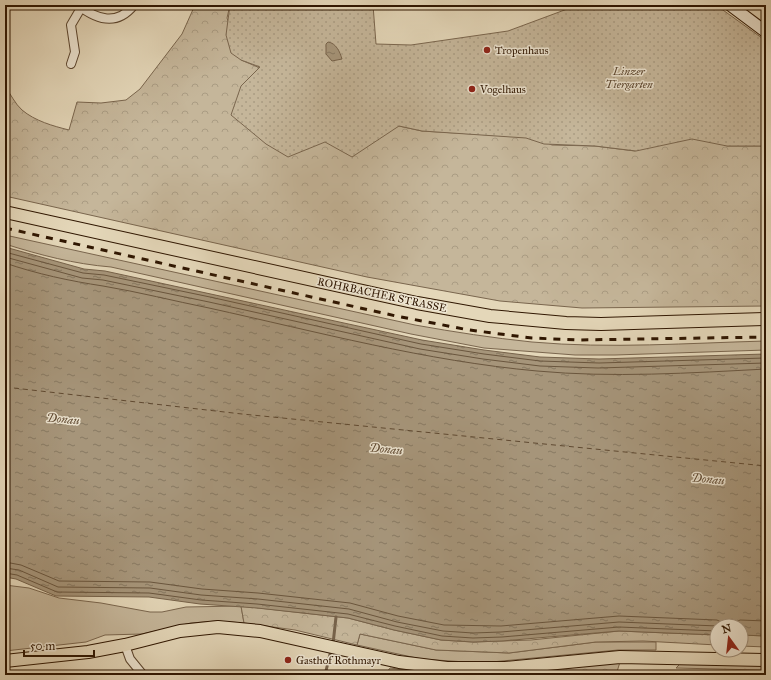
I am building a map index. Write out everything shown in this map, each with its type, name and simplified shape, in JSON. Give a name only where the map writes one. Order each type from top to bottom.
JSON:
[{"type":"main road","points":[[730,5],[766,32]]},
{"type":"main road","name":"ROHRBACHER STRASSE","points":[[5,212],[409,301],[490,316],[566,323],[601,324],[766,319]]},
{"type":"main road","points":[[5,661],[88,652],[125,645],[180,631],[225,627],[274,634],[408,663],[454,668],[505,668],[628,657],[766,660]]},
{"type":"street","points":[[71,64],[75,52],[71,24],[80,6],[103,18],[113,19],[122,17],[134,5]]},
{"type":"street","points":[[125,645],[130,659],[143,675]]},
{"type":"green space","points":[[195,5],[230,5],[227,18],[241,60],[399,126],[422,131],[506,136],[516,129],[552,145],[595,146],[635,151],[684,124],[727,146],[766,146],[766,306],[582,308],[500,301],[367,277],[5,196],[5,87],[17,105],[27,114],[44,123],[69,130],[77,102],[101,103],[126,100],[140,89],[182,34]]},
{"type":"green space","name":"Linzer Tiergarten","points":[[230,5],[373,5],[376,44],[411,45],[508,31],[578,5],[716,5],[766,41],[766,146],[727,146],[692,139],[636,151],[595,146],[544,144],[526,138],[422,131],[399,126],[352,157],[325,142],[288,157],[266,144],[231,115],[241,86],[260,67],[241,60],[231,53],[226,35]]},
{"type":"green space","points":[[5,235],[415,325],[474,335],[532,342],[591,345],[649,345],[766,341],[766,350],[575,355],[484,348],[411,334],[111,267],[84,264],[31,252],[5,244]]},
{"type":"green space","points":[[5,585],[29,588],[59,598],[101,603],[150,612],[162,612],[186,607],[241,606],[244,623],[216,621],[191,623],[142,634],[105,635],[86,642],[5,651]]},
{"type":"green space","points":[[241,606],[348,618],[441,640],[473,642],[531,640],[619,631],[709,635],[709,645],[643,641],[596,642],[509,653],[436,650],[360,634],[357,645],[295,630],[244,623]]},
{"type":"green space","points":[[360,634],[436,650],[509,653],[596,642],[656,642],[656,650],[618,650],[481,663],[421,659],[357,645]]},
{"type":"green space","points":[[749,635],[766,636],[766,647],[749,646]]},
{"type":"green space","points":[[620,662],[616,675],[507,675]]},
{"type":"green space","points":[[682,662],[766,665],[766,674],[760,670],[676,668]]},
{"type":"green space","points":[[390,668],[446,675],[385,675]]},
{"type":"water","points":[[328,42],[335,46],[342,59],[332,61],[326,54],[326,44]]},
{"type":"water","name":"Donau","points":[[5,247],[84,269],[105,271],[422,340],[484,350],[540,357],[599,359],[766,354],[766,636],[749,635],[749,618],[709,618],[709,635],[619,631],[502,641],[473,642],[441,640],[348,618],[257,608],[200,604],[149,597],[56,596],[16,579],[5,577]]},
{"type":"waterway","points":[[333,644],[336,617]]},
{"type":"waterway","points":[[325,675],[331,650]]},
{"type":"ferry route","points":[[5,387],[242,414],[766,466]]},
{"type":"railway","points":[[5,228],[396,316],[469,330],[532,338],[578,340],[766,337]]},
{"type":"place","name":"Tropenhaus","points":[[487,50]]},
{"type":"place","name":"Vogelhaus","points":[[472,89]]},
{"type":"place","name":"Gasthof Rothmayr","points":[[288,660]]}]
